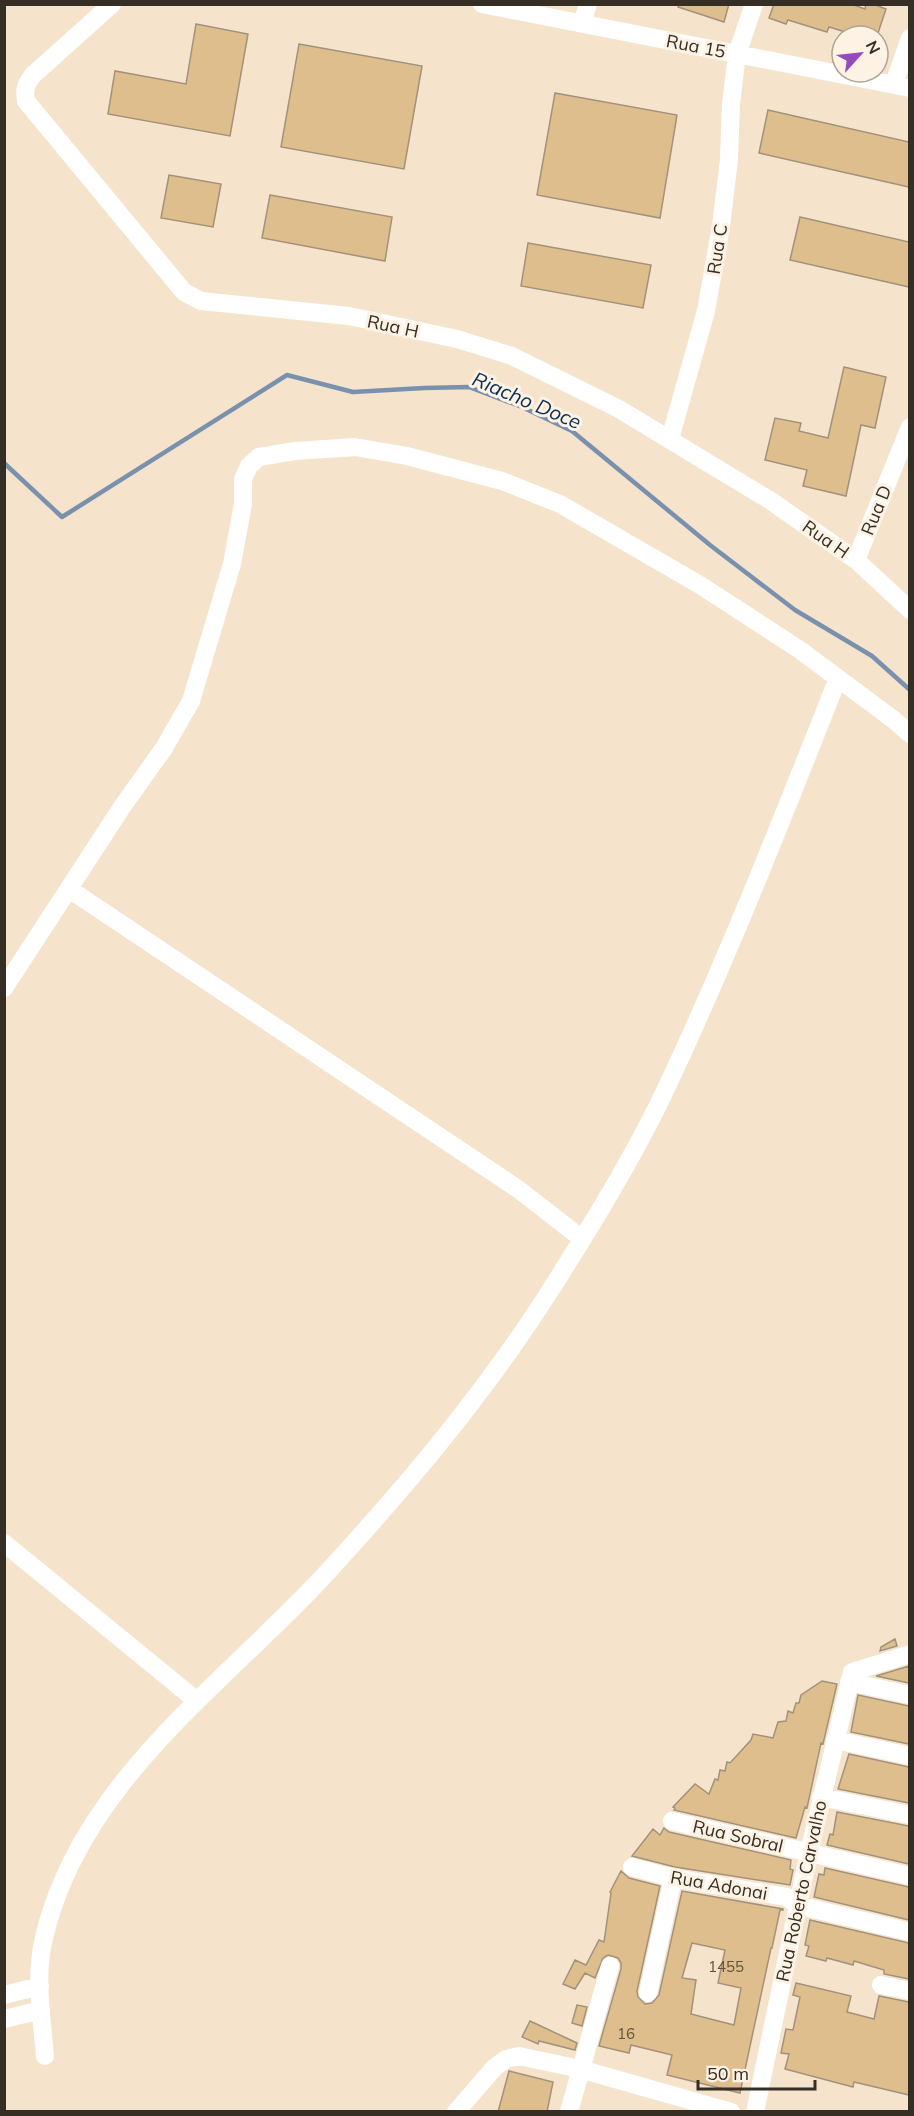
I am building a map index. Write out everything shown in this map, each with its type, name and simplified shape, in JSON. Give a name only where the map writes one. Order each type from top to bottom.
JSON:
[{"type":"street","name":"Rua H","points":[[112,4],[33,75],[24,92],[26,101],[184,292],[201,301],[349,316],[457,339],[512,356],[619,409],[771,501],[856,560],[909,609]]},
{"type":"street","name":"Rua 15","points":[[482,4],[902,86]]},
{"type":"street","points":[[582,24],[588,4]]},
{"type":"street","name":"Rua C","points":[[670,439],[701,332],[716,255],[729,160],[731,104],[737,54],[754,4]]},
{"type":"street","points":[[902,86],[909,38]]},
{"type":"street","name":"Rua D","points":[[856,560],[909,427]]},
{"type":"street","points":[[4,988],[164,748],[191,701],[232,564],[243,504],[243,479],[249,466],[259,457],[295,451],[355,447],[407,456],[502,481],[560,504],[700,585],[800,650],[894,720],[909,734]]},
{"type":"street","points":[[45,2056],[40,1986],[43,1944],[59,1892],[76,1852],[105,1806],[139,1765],[197,1701],[321,1578],[425,1463],[477,1396],[545,1298],[632,1154],[671,1080],[752,895],[838,678]]},
{"type":"street","points":[[69,889],[518,1189],[581,1238]]},
{"type":"street","points":[[4,1543],[197,1701]]},
{"type":"street","points":[[851,1677],[909,1654]]},
{"type":"street","points":[[851,1677],[909,1695]]},
{"type":"street","name":"Rua Roberto Carvalho","points":[[755,2112],[808,1852],[851,1677]]},
{"type":"street","points":[[835,1740],[909,1756]]},
{"type":"street","points":[[821,1797],[909,1815]]},
{"type":"street","name":"Rua Sobral","points":[[672,1821],[909,1876]]},
{"type":"street","name":"Rua Adonai","points":[[632,1867],[673,1878],[787,1897],[797,1905],[909,1932]]},
{"type":"street","points":[[648,1993],[673,1878]]},
{"type":"street","points":[[569,2112],[610,1966]]},
{"type":"street","points":[[881,1985],[909,1991]]},
{"type":"street","points":[[4,1995],[40,1986]]},
{"type":"street","points":[[4,2019],[41,2010]]},
{"type":"street","points":[[456,2112],[495,2067],[506,2059],[519,2056],[580,2069],[731,2112]]},
{"type":"building","points":[[679,4],[729,4],[724,22],[678,7]]},
{"type":"building","points":[[774,4],[851,4],[865,9],[866,4],[873,4],[886,9],[881,24],[830,24],[827,32],[788,20],[786,24],[769,18]]},
{"type":"building","points":[[196,24],[248,34],[230,136],[108,114],[115,71],[186,84]]},
{"type":"building","points":[[299,44],[422,66],[404,169],[281,147]]},
{"type":"building","points":[[555,93],[677,115],[660,218],[537,195]]},
{"type":"building","points":[[768,110],[909,142],[909,187],[759,153]]},
{"type":"building","points":[[169,175],[221,184],[213,227],[161,218]]},
{"type":"building","points":[[270,195],[392,217],[385,261],[262,238]]},
{"type":"building","points":[[800,217],[909,242],[909,287],[790,260]]},
{"type":"building","points":[[528,243],[651,265],[643,308],[521,286]]},
{"type":"building","points":[[844,367],[886,377],[875,428],[861,425],[846,496],[803,486],[807,470],[765,460],[775,418],[801,423],[799,431],[828,438]]},
{"type":"building","points":[[895,1639],[897,1646],[880,1651],[881,1647]]},
{"type":"building","points":[[909,1666],[909,1683],[876,1676]]},
{"type":"building","points":[[822,1681],[837,1684],[807,1808],[805,1807],[796,1838],[674,1810],[673,1807],[695,1784],[709,1794],[715,1779],[718,1780],[720,1770],[725,1771],[727,1762],[730,1763],[751,1740],[753,1734],[773,1738],[778,1722],[786,1721],[788,1711],[793,1713],[801,1695]]},
{"type":"building","points":[[858,1695],[909,1706],[909,1744],[851,1732]]},
{"type":"building","points":[[849,1754],[909,1767],[909,1803],[838,1789]]},
{"type":"building","points":[[837,1812],[909,1826],[909,1864],[827,1845],[830,1834],[833,1835]]},
{"type":"building","points":[[664,1828],[669,1832],[791,1860],[790,1869],[793,1870],[790,1885],[675,1867],[632,1856],[653,1829],[660,1835]]},
{"type":"building","points":[[825,1868],[909,1887],[909,1920],[814,1897],[819,1874],[824,1875]]},
{"type":"building","points":[[621,1871],[629,1878],[660,1886],[637,1991],[638,1997],[645,2004],[652,2003],[659,1995],[682,1891],[783,1909],[780,1910],[771,1948],[740,2093],[667,2075],[672,2055],[631,2045],[629,2053],[599,2046],[621,1963],[618,1958],[608,1955],[603,1958],[595,1978],[585,1973],[575,1989],[563,1984],[575,1960],[586,1965],[599,1940],[604,1942],[610,1892]],"holes":[[[692,1943],[725,1950],[718,1983],[741,1988],[734,2025],[691,2014],[696,1980],[682,1978]]]},
{"type":"building","points":[[810,1920],[909,1943],[909,1979],[884,1974],[884,1970],[854,1961],[853,1965],[827,1958],[826,1961],[806,1956],[809,1946],[805,1945]]},
{"type":"building","points":[[796,1983],[851,1996],[847,2012],[874,2019],[879,1996],[909,2002],[909,2095],[854,2082],[853,2087],[785,2069],[789,2054],[781,2053],[786,2029],[793,2030],[800,1997],[793,1995]]},
{"type":"building","points":[[577,2005],[587,2007],[582,2026],[572,2023]]},
{"type":"building","points":[[530,2021],[577,2043],[575,2050],[539,2041],[538,2044],[522,2037]]},
{"type":"building","points":[[509,2071],[553,2082],[547,2112],[498,2112]]},
{"type":"waterway","name":"Riacho Doce","points":[[4,463],[62,517],[287,375],[353,392],[469,387],[522,407],[572,431],[710,545],[795,610],[872,656],[910,690]]}]
